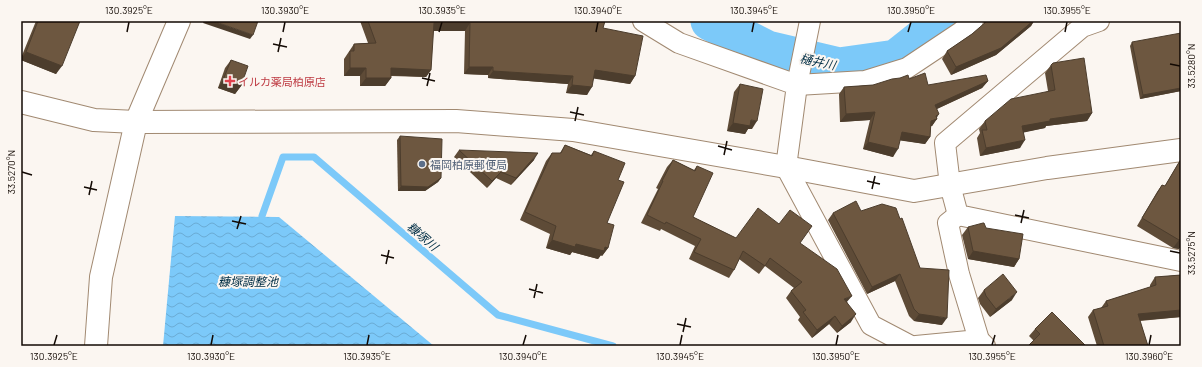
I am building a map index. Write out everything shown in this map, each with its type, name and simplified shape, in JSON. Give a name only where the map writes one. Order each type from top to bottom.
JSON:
[{"type":"street","points":[[96,346],[101,277],[136,122],[179,21]]},
{"type":"street","points":[[643,21],[679,42],[798,78],[865,81],[907,68],[961,32],[973,21]]},
{"type":"street","points":[[958,215],[950,185],[945,143],[1087,23]]},
{"type":"street","points":[[809,27],[798,78],[786,167],[871,325],[911,346]]},
{"type":"street","points":[[21,102],[94,120],[136,122],[456,121],[573,130],[914,191],[1047,168],[1181,150]]},
{"type":"street","points":[[958,215],[1181,261]]},
{"type":"street","points":[[916,346],[982,343],[959,274],[948,223],[958,215]]},
{"type":"water","name":"糠塚調整池","points":[[175,216],[279,217],[434,346],[163,346]]},
{"type":"building","points":[[38,21],[80,21],[62,66],[26,52]]},
{"type":"building","points":[[213,21],[258,21],[253,35]]},
{"type":"building","points":[[368,21],[605,21],[603,28],[643,36],[635,76],[595,70],[592,87],[572,85],[573,76],[493,71],[493,67],[469,67],[470,23],[434,23],[431,70],[391,68],[391,78],[366,78],[366,68],[350,68],[350,51],[354,51],[354,44],[376,43]]},
{"type":"building","points":[[987,21],[1033,21],[1001,48],[956,67],[947,51],[972,34]]},
{"type":"building","points":[[1181,33],[1181,88],[1143,95],[1132,42]]},
{"type":"building","points":[[1084,58],[1092,113],[1050,119],[1050,121],[1022,126],[1025,140],[986,148],[982,130],[987,130],[985,121],[1011,99],[1055,90],[1051,65],[1053,63]]},
{"type":"building","points":[[231,60],[248,66],[241,86],[223,80]]},
{"type":"building","points":[[925,73],[928,85],[986,75],[988,81],[935,105],[939,114],[936,116],[937,119],[931,121],[930,137],[902,132],[898,149],[868,142],[875,112],[846,114],[844,87],[873,85],[908,75],[909,79]]},
{"type":"building","points":[[740,84],[763,89],[757,121],[751,120],[750,126],[733,123]]},
{"type":"building","points":[[400,136],[442,139],[441,178],[428,187],[401,186]]},
{"type":"building","points":[[565,145],[592,156],[594,151],[625,163],[618,180],[624,182],[607,223],[614,225],[608,248],[605,247],[604,251],[576,244],[575,247],[552,240],[556,226],[525,212],[552,153],[561,153]]},
{"type":"building","points":[[459,150],[538,153],[516,178],[501,172],[492,181]]},
{"type":"building","points":[[1181,159],[1181,240],[1179,240],[1142,218],[1162,185],[1165,186]]},
{"type":"building","points":[[673,160],[695,171],[697,166],[713,173],[693,217],[736,238],[758,208],[779,224],[790,210],[812,226],[800,243],[837,269],[852,296],[844,299],[856,314],[842,326],[835,316],[817,330],[803,312],[806,310],[791,291],[802,282],[770,258],[765,266],[743,251],[734,270],[694,252],[701,239],[666,222],[665,224],[647,215]]},
{"type":"building","points":[[856,201],[861,211],[882,204],[896,208],[900,219],[902,218],[920,268],[949,270],[947,318],[919,314],[914,309],[900,274],[872,287],[833,213]]},
{"type":"building","points":[[984,223],[986,228],[1023,234],[1019,259],[973,251],[968,227]]},
{"type":"building","points":[[1003,274],[1017,292],[996,309],[986,296],[984,290]]},
{"type":"building","points":[[1181,275],[1181,310],[1138,314],[1148,346],[1104,346],[1093,310],[1108,306],[1106,301],[1156,285],[1155,277]]},
{"type":"building","points":[[1052,312],[1086,346],[1028,346],[1040,334],[1035,329]]},
{"type":"waterway","name":"樋井川","points":[[710,21],[767,50],[839,67],[896,59],[944,21]]},
{"type":"waterway","name":"糠塚川","points":[[262,216],[283,157],[314,157],[498,315],[613,346]]},
{"type":"place","name":"イルカ薬局柏原店","points":[[230,81]]},
{"type":"place","name":"福岡柏原郵便局","points":[[422,164]]}]
